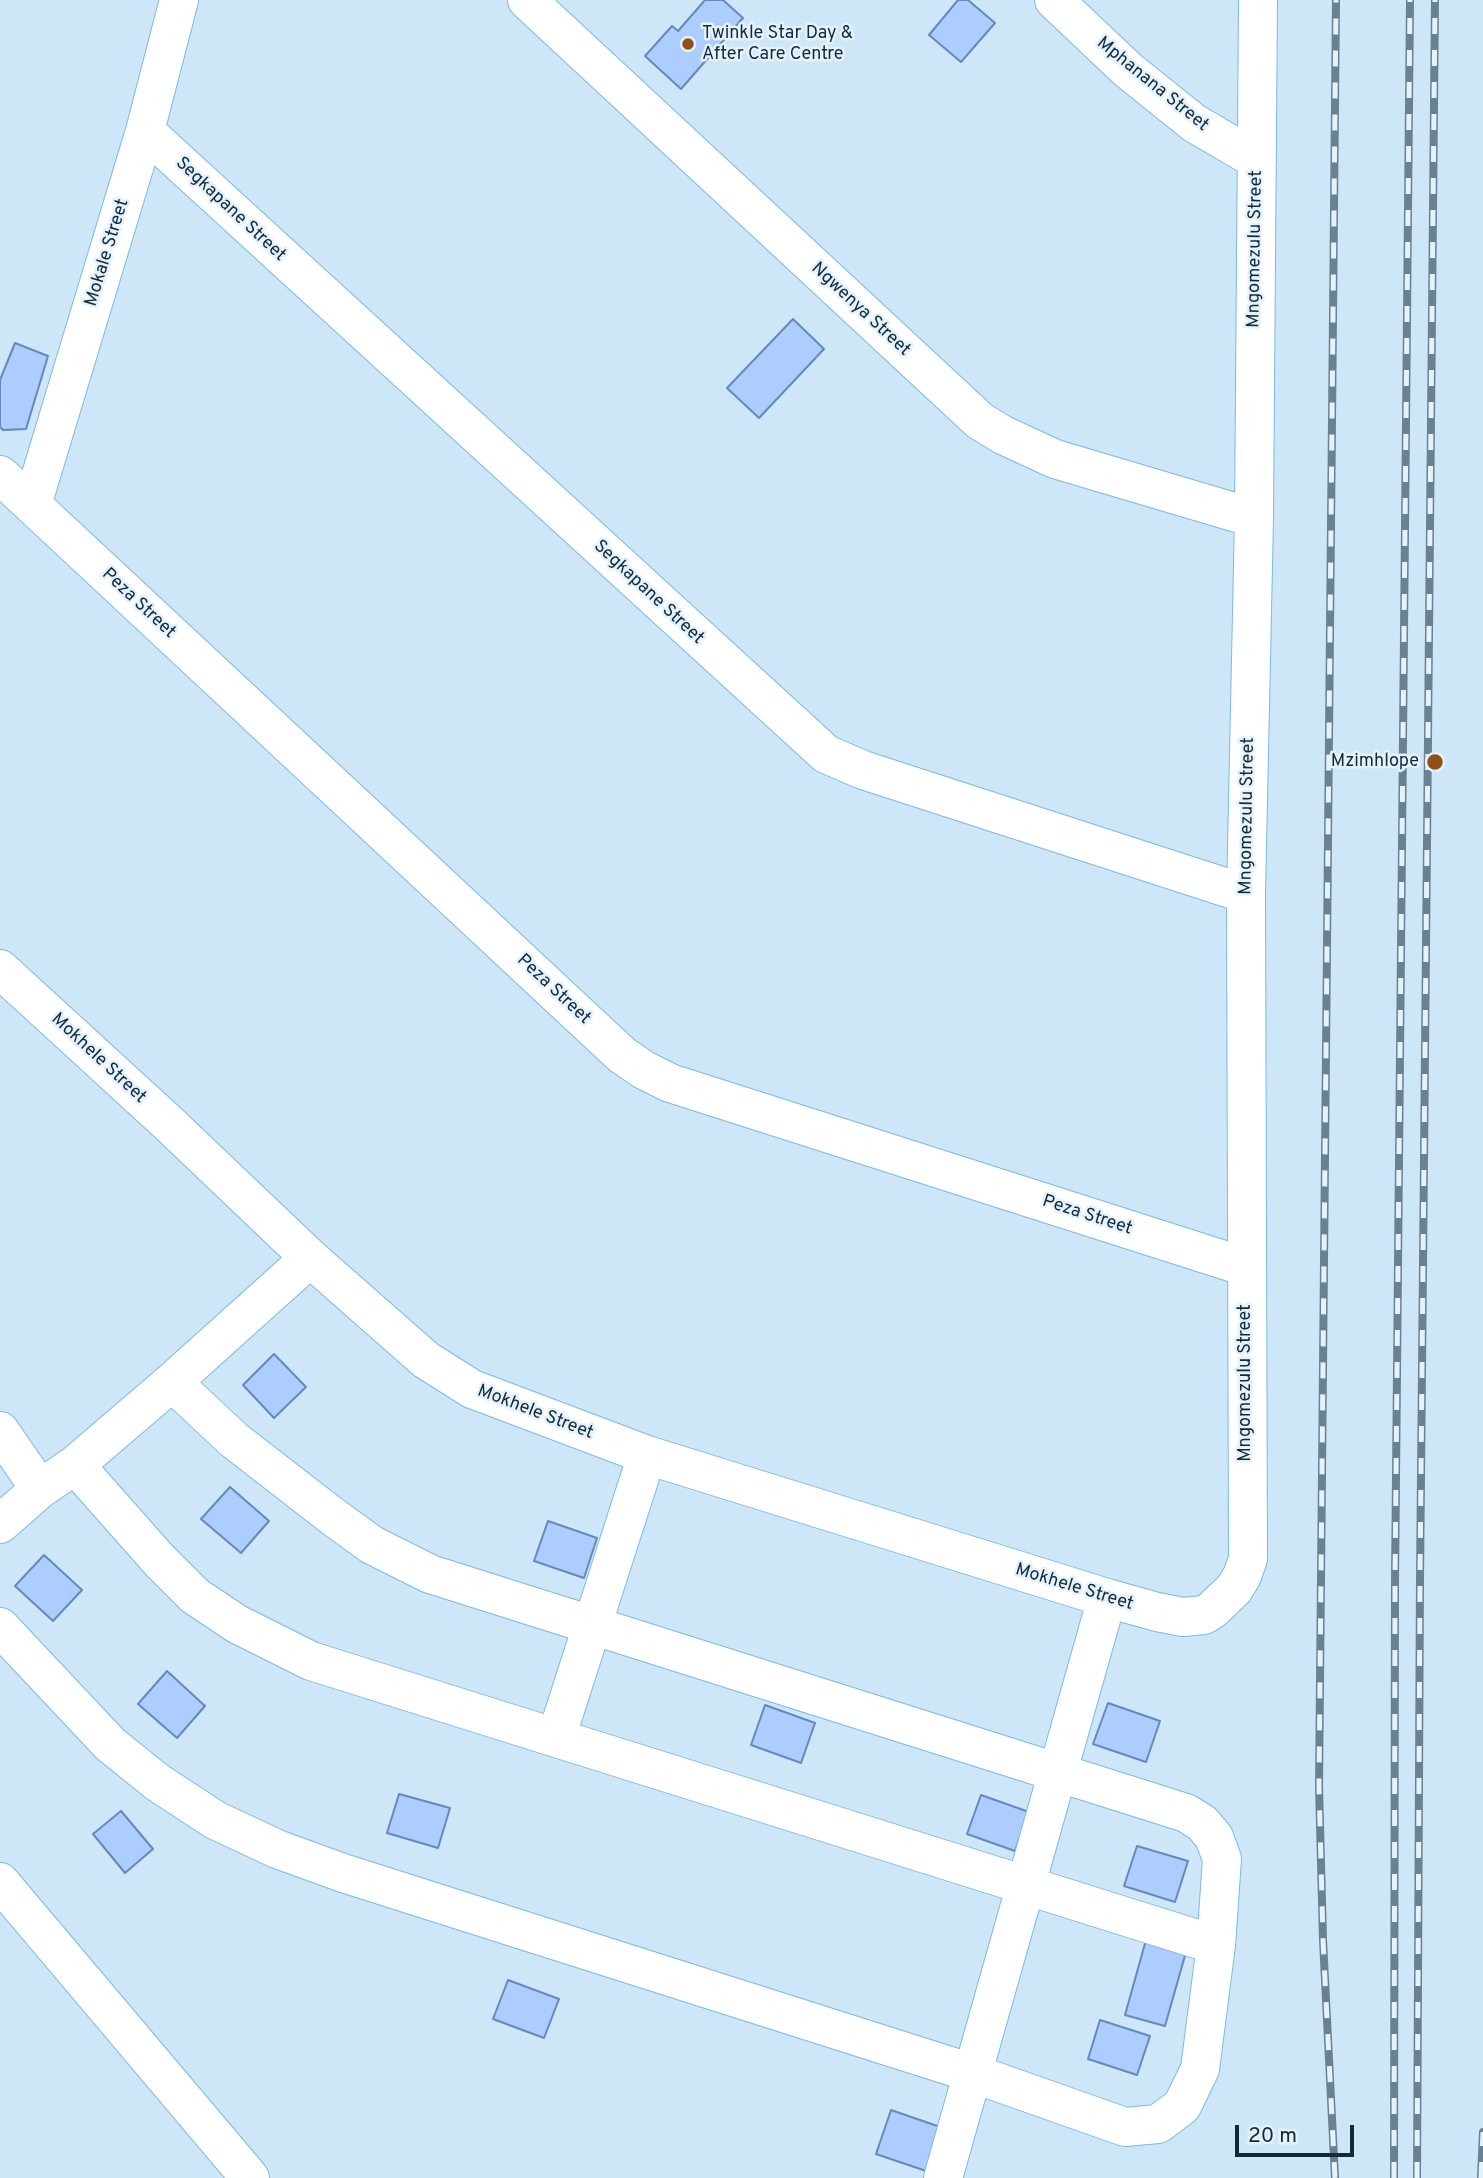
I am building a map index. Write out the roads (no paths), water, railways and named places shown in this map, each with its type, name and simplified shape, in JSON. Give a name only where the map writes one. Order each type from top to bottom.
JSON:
[{"type":"street","name":"Mokale Street","points":[[32,505],[145,131],[178,0]]},
{"type":"street","name":"Ngwenya Street","points":[[527,0],[980,421],[1003,435],[1055,458],[1254,518]]},
{"type":"street","name":"Mphanana Street","points":[[1054,0],[1128,70],[1194,123],[1257,160]]},
{"type":"street","name":"Mngomezulu Street","points":[[1204,1615],[1220,1604],[1234,1589],[1248,1559],[1246,894],[1254,518],[1258,0]]},
{"type":"street","name":"Segkapane Street","points":[[145,131],[826,754],[873,774],[1246,894]]},
{"type":"street","name":"Peza Street","points":[[0,475],[622,1055],[644,1070],[670,1083],[1246,1267]]},
{"type":"street","name":"Mokhele Street","points":[[0,969],[310,1258],[426,1360],[456,1380],[483,1394],[647,1455],[1107,1598],[1170,1615],[1204,1615]]},
{"type":"street","points":[[0,1524],[40,1489],[75,1465],[172,1382],[310,1258]]},
{"type":"street","points":[[0,1627],[110,1744],[157,1782],[215,1820],[277,1849],[972,2073],[1125,2127],[1158,2124],[1182,2106],[1200,2069],[1216,1945],[1222,1859],[1214,1837],[1202,1823],[1186,1813],[430,1574],[372,1545],[234,1440],[172,1382]]},
{"type":"street","points":[[0,1431],[40,1489]]},
{"type":"street","points":[[556,1738],[647,1455]]},
{"type":"street","points":[[75,1465],[159,1560],[195,1596],[237,1624],[311,1661],[1216,1945]]},
{"type":"street","points":[[943,2178],[1107,1598]]},
{"type":"street","points":[[1,1885],[250,2178]]},
{"type":"railway","points":[[1335,2178],[1323,1940],[1319,1786],[1336,0]]},
{"type":"railway","points":[[1394,2178],[1395,1582],[1410,0]]},
{"type":"railway","points":[[1417,2178],[1435,0]]},
{"type":"railway","points":[[1481,2178],[1483,2132]]},
{"type":"place","name":"Twinkle Star Day & After Care Centre","points":[[688,44]]},
{"type":"place","name":"Mzimhlope","points":[[1435,762]]}]
